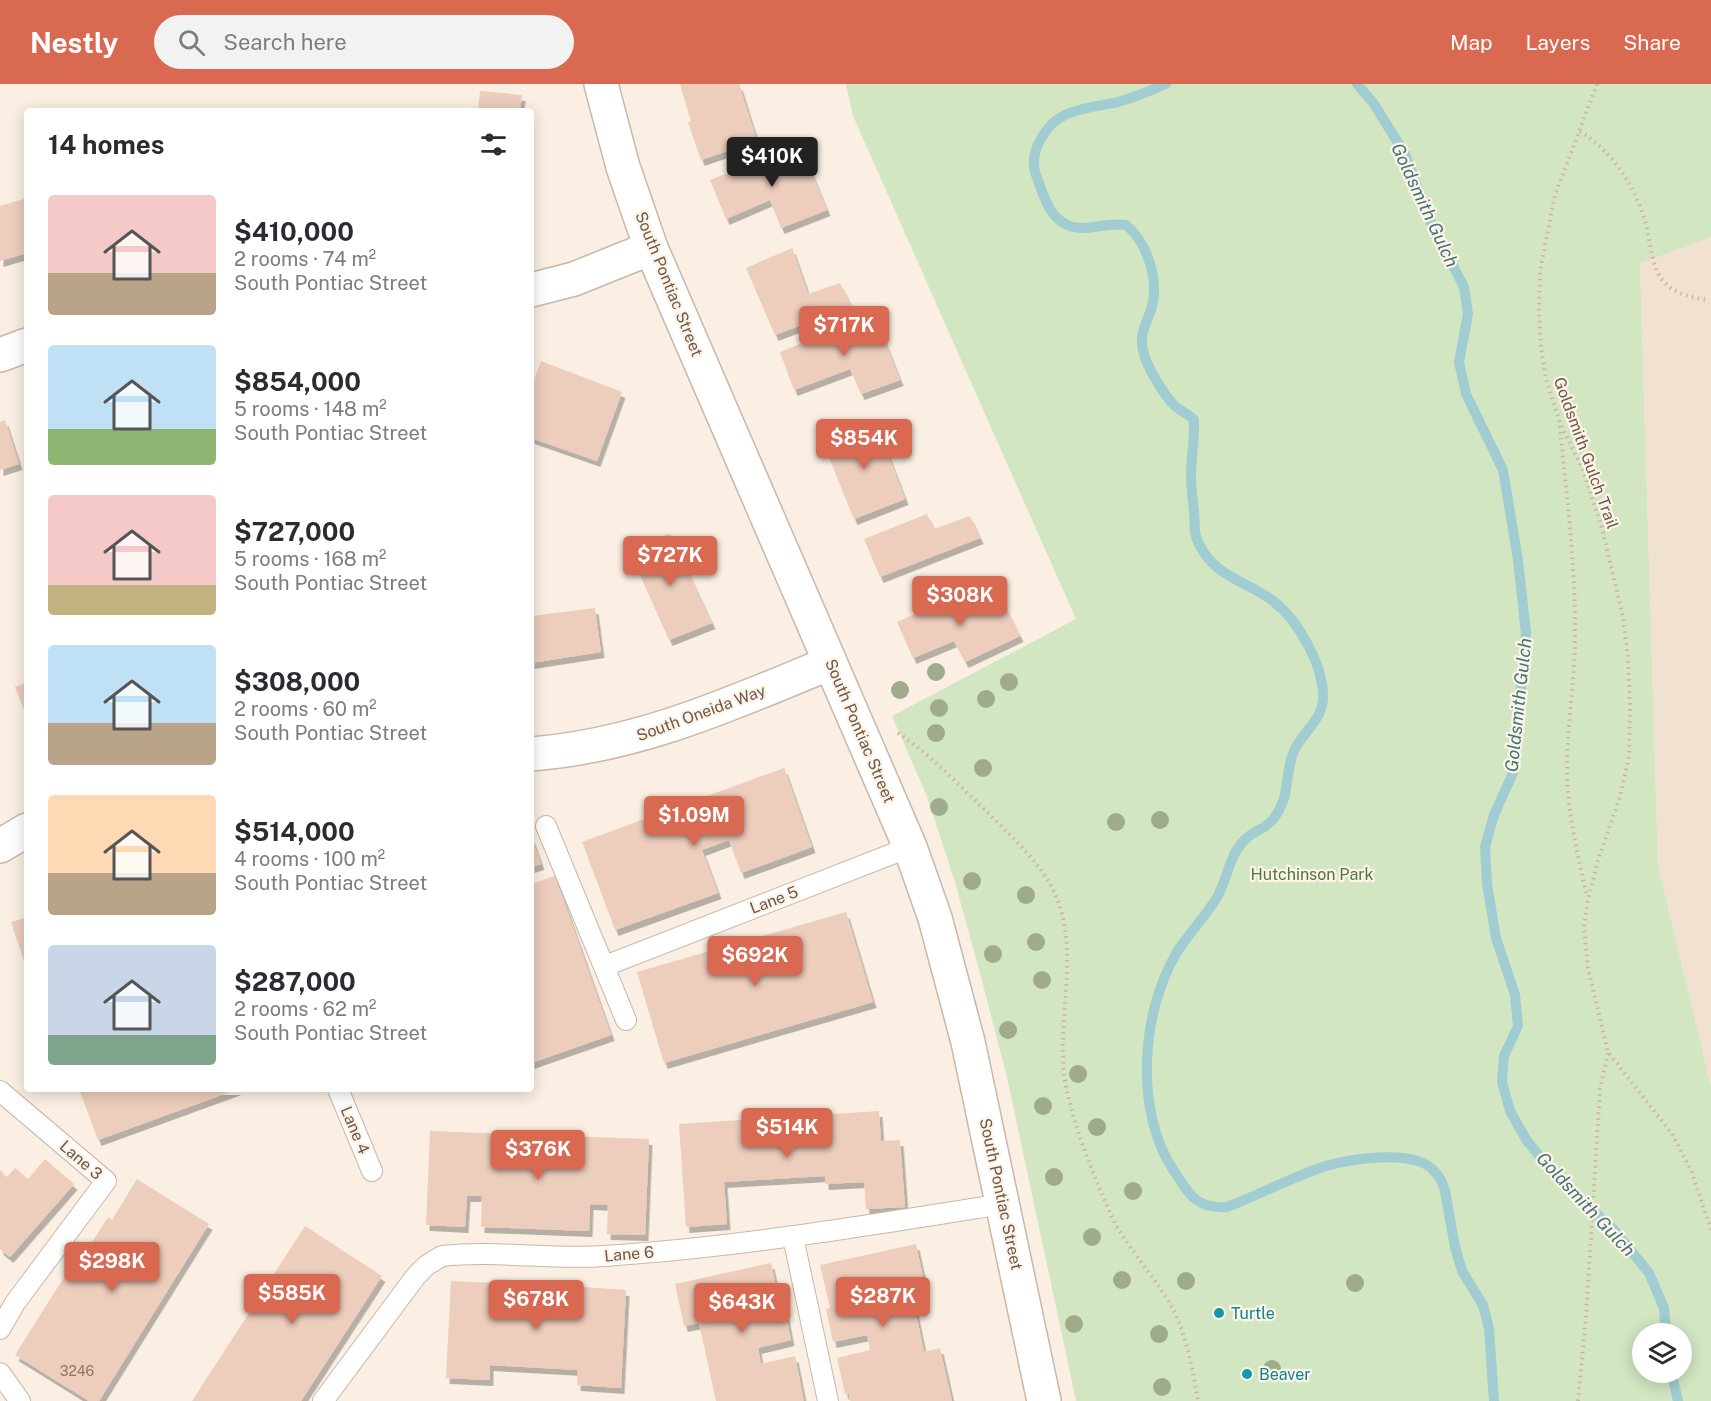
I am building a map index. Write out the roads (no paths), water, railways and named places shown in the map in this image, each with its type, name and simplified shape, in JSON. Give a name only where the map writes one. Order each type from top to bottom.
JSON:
[{"type":"street","name":"South Pontiac Street","points":[[600,84],[623,167],[651,248],[910,847],[949,966],[968,1041],[1044,1401]]},
{"type":"street","points":[[534,289],[574,279],[651,248]]},
{"type":"street","points":[[0,355],[24,346]]},
{"type":"street","name":"South Oneida Way","points":[[534,754],[590,747],[651,732],[703,716],[830,663]]},
{"type":"street","points":[[0,846],[24,832]]},
{"type":"lane","points":[[546,826],[627,1020]]},
{"type":"lane","name":"Lane 5","points":[[605,966],[910,847]]},
{"type":"lane","name":"Lane 3","points":[[0,1091],[106,1181],[15,1303],[0,1329]]},
{"type":"lane","name":"Lane 4","points":[[339,1092],[372,1171]]},
{"type":"lane","name":"Lane 6","points":[[323,1401],[416,1276],[435,1259],[442,1256],[602,1256],[793,1237],[1003,1204]]},
{"type":"lane","points":[[793,1237],[828,1401]]},
{"type":"lane","points":[[0,1373],[20,1401]]},
{"type":"waterway","points":[[1166,84],[1127,99],[1077,111],[1058,119],[1038,144],[1034,160],[1035,173],[1048,205],[1053,214],[1062,222],[1081,228],[1126,225],[1146,252],[1154,287],[1151,310],[1142,334],[1142,345],[1151,371],[1166,395],[1177,408],[1194,420],[1191,476],[1196,537],[1209,560],[1227,575],[1269,598],[1299,629],[1314,657],[1323,699],[1319,713],[1294,751],[1279,810],[1266,826],[1240,844],[1216,899],[1177,952],[1165,976],[1156,1003],[1147,1062],[1148,1092],[1153,1120],[1161,1147],[1174,1171],[1195,1199],[1208,1206],[1227,1207],[1317,1169],[1340,1162],[1395,1157],[1418,1161],[1432,1169],[1439,1177],[1445,1191],[1455,1247],[1462,1271],[1483,1305],[1489,1329],[1494,1401]]},
{"type":"waterway","name":"Goldsmith Gulch","points":[[1357,84],[1374,104],[1405,154],[1429,219],[1464,287],[1468,314],[1459,362],[1466,394],[1503,470],[1518,560],[1526,633],[1513,773],[1494,815],[1485,847],[1487,884],[1496,938],[1515,995],[1518,1026],[1504,1056],[1502,1082],[1510,1111],[1527,1141],[1558,1178],[1613,1229],[1649,1273],[1664,1308],[1665,1323]]},
{"type":"waterway","name":"Goldsmith Gulch","points":[[1674,1383],[1678,1401]]},
{"type":"place","name":"Turtle","points":[[1219,1313]]},
{"type":"place","name":"Beaver","points":[[1247,1374]]},
{"type":"park label","name":"Hutchinson Park","points":[[1312,874]]}]
